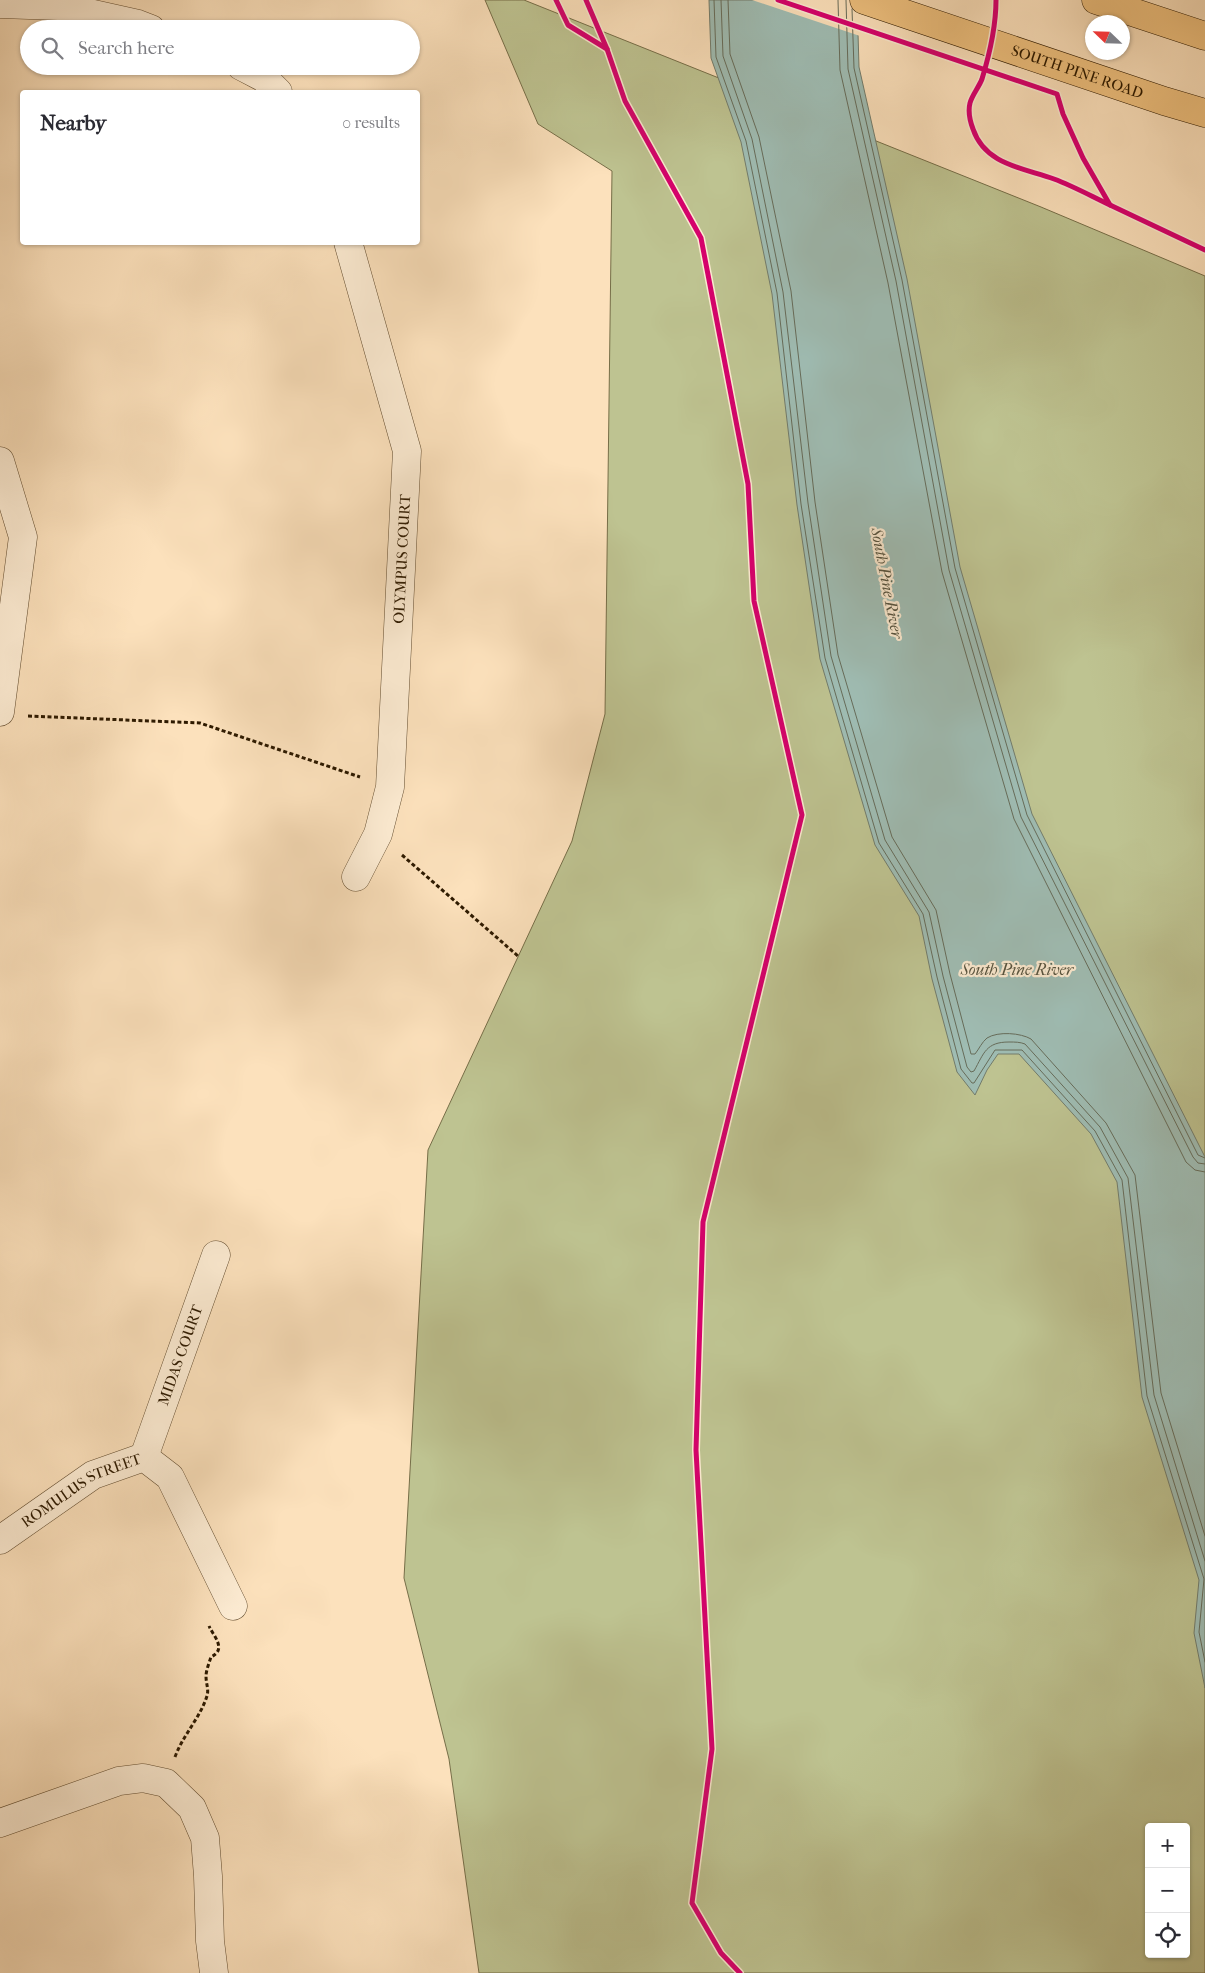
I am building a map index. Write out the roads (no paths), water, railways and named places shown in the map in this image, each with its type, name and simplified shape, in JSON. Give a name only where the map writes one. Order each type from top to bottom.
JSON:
[{"type":"highway","name":"SOUTH PINE ROAD","points":[[864,0],[1164,102],[1205,113]]},
{"type":"highway","points":[[1096,0],[1205,36]]},
{"type":"street","points":[[0,4],[58,6],[120,20]]},
{"type":"street","points":[[258,75],[276,90]]},
{"type":"street","name":"OLYMPUS COURT","points":[[349,245],[407,451],[390,787],[378,834],[356,877]]},
{"type":"street","points":[[0,461],[23,537],[4,641],[10,714]]},
{"type":"street","name":"MIDAS COURT","points":[[144,1457],[216,1255]]},
{"type":"street","name":"ROMULUS STREET","points":[[0,1540],[93,1475],[144,1457],[170,1478],[233,1606]]},
{"type":"street","points":[[0,1823],[119,1781],[143,1778],[166,1783],[192,1808],[205,1838],[210,1941],[214,1973]]},
{"type":"water","name":"South Pine River","points":[[709,0],[857,0],[859,67],[907,279],[960,567],[1032,814],[1205,1157],[1205,1688],[1194,1633],[1199,1580],[1142,1397],[1117,1182],[1091,1134],[1019,1054],[998,1054],[987,1070],[975,1095],[957,1072],[932,979],[919,916],[875,845],[820,659],[797,505],[772,294],[741,142],[711,58]]}]
